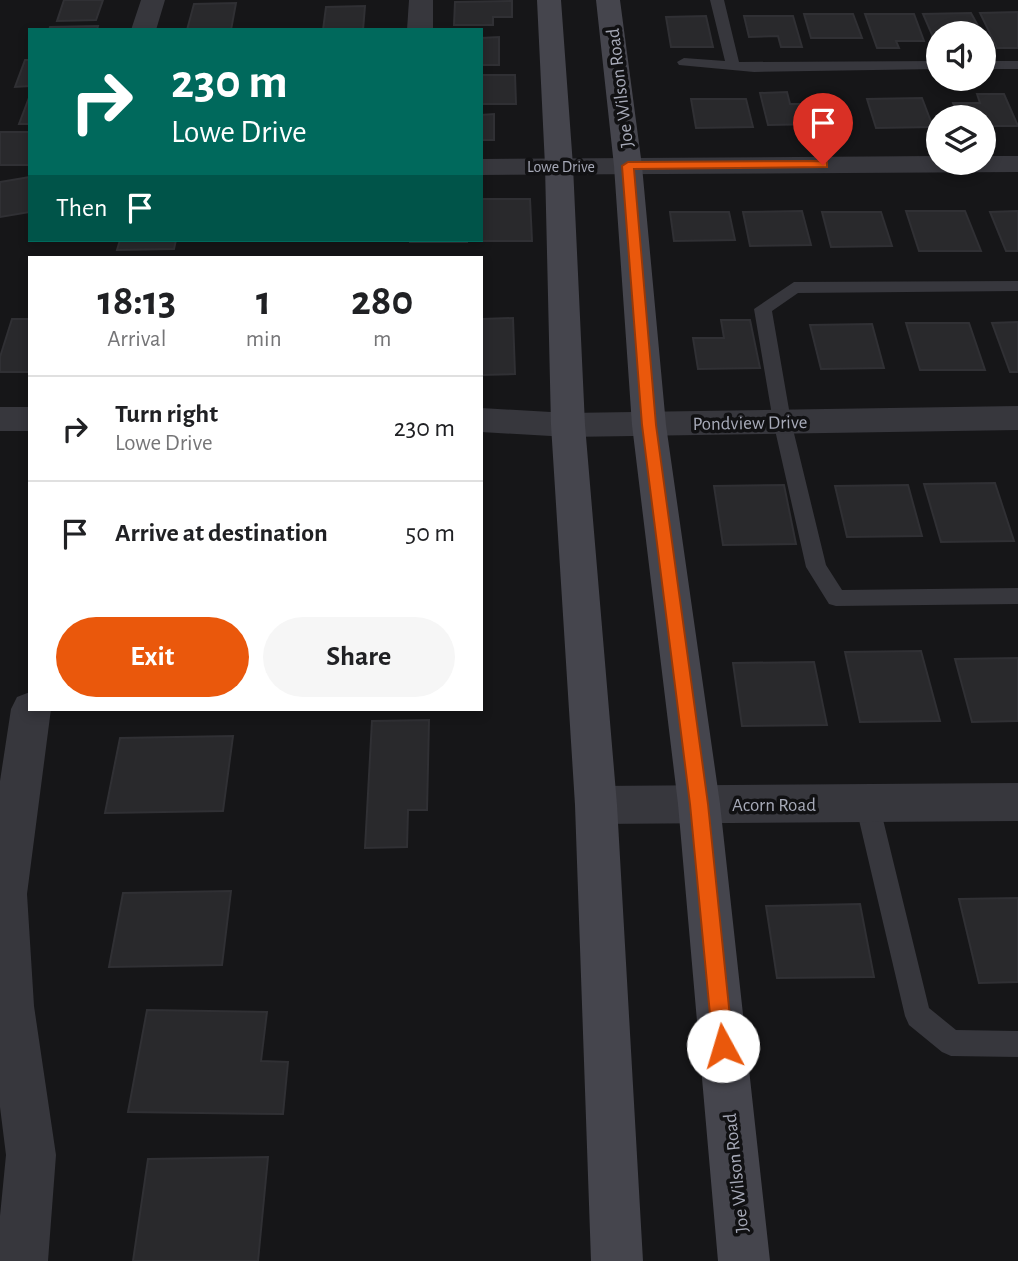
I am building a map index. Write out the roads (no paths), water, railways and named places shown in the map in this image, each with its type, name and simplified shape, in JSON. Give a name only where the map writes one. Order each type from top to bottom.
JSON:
[{"type":"main road","points":[[549,0],[559,166],[568,425],[596,805],[617,1261]]},
{"type":"main road","name":"Joe Wilson Road","points":[[608,0],[628,166],[649,425],[699,804],[744,1261]]},
{"type":"street","points":[[144,28],[153,0]]},
{"type":"street","points":[[420,28],[421,0]]},
{"type":"street","name":"Lowe Drive","points":[[483,167],[1018,164]]},
{"type":"street","name":"Pondview Drive","points":[[483,420],[568,425],[649,425],[1018,418]]},
{"type":"street","points":[[0,419],[28,419]]},
{"type":"street","points":[[22,1261],[31,1155],[5,1006],[5,894],[31,711]]},
{"type":"street","name":"Acorn Road","points":[[596,805],[1018,802]]},
{"type":"lane","points":[[717,0],[733,66]]},
{"type":"lane","points":[[684,62],[733,66],[926,65]]},
{"type":"lane","points":[[996,65],[1018,65]]},
{"type":"lane","points":[[1018,286],[794,288],[763,309],[782,422],[816,567],[836,598],[1018,596]]},
{"type":"lane","points":[[867,803],[918,1016],[951,1043],[1018,1044]]}]
